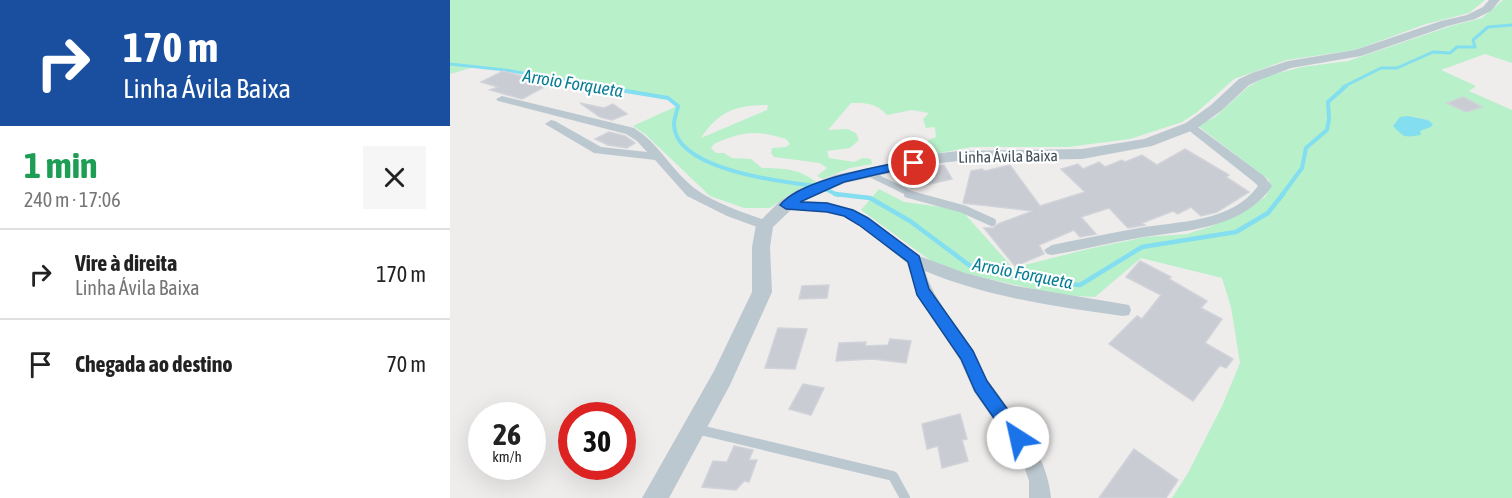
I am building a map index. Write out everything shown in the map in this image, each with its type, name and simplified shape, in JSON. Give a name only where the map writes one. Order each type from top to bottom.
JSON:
[{"type":"street","name":"Linha Ávila Baixa","points":[[765,225],[794,200],[841,179],[868,172],[957,156],[1082,154],[1147,143],[1191,126],[1216,108],[1244,82],[1257,76],[1293,64],[1357,53],[1445,23],[1472,17],[1487,9],[1495,0]]},
{"type":"street","points":[[502,99],[630,131],[641,138],[692,193],[732,213],[765,225],[761,247],[762,292],[694,429],[655,498]]},
{"type":"street","points":[[551,124],[598,150],[659,158]]},
{"type":"street","points":[[1052,250],[1151,231],[1189,228],[1240,208],[1261,194],[1265,186],[1259,179],[1191,126]]},
{"type":"street","points":[[794,200],[849,213],[864,221],[914,260],[938,271],[1059,301],[1123,310]]},
{"type":"street","points":[[914,260],[922,291],[967,356],[981,386],[1030,455],[1039,481],[1040,498]]},
{"type":"lane","points":[[868,172],[909,194],[963,209],[992,222]]},
{"type":"lane","points":[[694,429],[893,476],[905,498]]},
{"type":"green space","points":[[450,0],[1485,0],[1469,13],[1426,24],[1355,50],[1287,60],[1234,79],[1196,113],[1182,122],[1130,139],[1068,147],[972,147],[896,161],[895,154],[936,137],[935,127],[926,128],[923,119],[929,113],[912,110],[887,115],[871,104],[851,103],[828,130],[847,129],[856,133],[859,140],[850,148],[827,151],[829,158],[854,162],[863,158],[871,159],[872,164],[850,168],[823,179],[817,176],[827,168],[820,163],[774,157],[771,153],[772,148],[786,147],[790,144],[786,139],[750,133],[734,136],[714,144],[711,148],[716,153],[724,153],[732,158],[751,159],[762,168],[798,172],[817,183],[790,194],[770,208],[744,208],[710,196],[645,134],[633,126],[677,106],[668,98],[505,70],[474,67],[450,74]],"holes":[[[768,105],[767,110],[701,138],[715,121],[729,111],[747,106]]]},
{"type":"green space","points":[[1503,0],[1512,0],[1512,63],[1485,54],[1441,70],[1476,86],[1469,91],[1512,110],[1512,498],[1172,498],[1188,473],[1223,404],[1240,363],[1231,307],[1222,278],[1141,258],[1095,297],[1060,295],[941,268],[861,210],[879,189],[904,202],[963,212],[1013,268],[1146,237],[1187,234],[1212,226],[1243,211],[1265,197],[1269,189],[1269,180],[1198,126],[1215,117],[1248,87],[1267,76],[1302,67],[1348,61],[1451,26],[1482,18]],"holes":[[[1408,116],[1428,120],[1433,124],[1419,131],[1421,135],[1398,131]]]},
{"type":"water","points":[[1408,116],[1428,120],[1433,124],[1420,131],[1421,135],[1404,136],[1393,126],[1400,117]]},
{"type":"building","points":[[503,71],[550,84],[522,99],[490,90],[498,87],[481,82]]},
{"type":"building","points":[[1463,97],[1482,107],[1466,112],[1447,103]]},
{"type":"building","points":[[580,103],[604,108],[613,104],[627,114],[612,120],[600,117]]},
{"type":"building","points":[[609,132],[625,136],[635,143],[627,148],[608,145],[595,139]]},
{"type":"building","points":[[1185,149],[1229,175],[1226,177],[1249,192],[1217,212],[1201,216],[1191,207],[1178,214],[1173,211],[1142,223],[1145,225],[1128,228],[1109,208],[1081,217],[1096,234],[1080,237],[1074,230],[1039,245],[1044,254],[1015,266],[984,228],[993,228],[1033,211],[963,203],[971,171],[982,169],[985,171],[1010,165],[1040,206],[1085,192],[1061,169],[1078,164],[1083,169],[1099,162],[1105,167],[1142,155],[1157,165]]},
{"type":"building","points":[[944,165],[952,179],[912,188],[907,186],[901,173]]},
{"type":"building","points":[[1140,261],[1171,277],[1169,279],[1207,301],[1201,308],[1222,319],[1205,343],[1233,359],[1226,368],[1220,365],[1193,401],[1109,344],[1137,316],[1142,319],[1161,295],[1126,277]]},
{"type":"building","points":[[829,285],[827,298],[799,299],[802,286]]},
{"type":"building","points":[[778,328],[807,329],[795,369],[765,368]]},
{"type":"building","points":[[890,339],[911,341],[906,363],[873,359],[836,361],[839,343],[866,342],[865,346],[888,345]]},
{"type":"building","points":[[803,384],[824,388],[811,415],[789,409]]},
{"type":"building","points":[[960,414],[967,439],[962,440],[968,461],[942,468],[938,446],[927,449],[922,424]]},
{"type":"building","points":[[734,446],[753,450],[749,460],[757,460],[749,482],[744,481],[736,490],[702,487],[713,461],[727,462]]},
{"type":"building","points":[[1134,449],[1178,480],[1166,498],[1099,498]]},
{"type":"waterway","name":"Arroio Forqueta","points":[[1343,87],[1381,68],[1397,68],[1433,52],[1450,53],[1457,47],[1475,47],[1473,40],[1488,27],[1512,25]]},
{"type":"waterway","name":"Arroio Forqueta","points":[[450,64],[505,70],[605,87]]},
{"type":"waterway","name":"Arroio Forqueta","points":[[596,86],[668,98],[678,106],[674,124],[679,140],[692,153],[710,163],[756,177],[815,186]]},
{"type":"waterway","name":"Arroio Forqueta","points":[[1282,195],[1302,168],[1306,148],[1327,130],[1328,102],[1346,86]]},
{"type":"waterway","name":"Arroio Forqueta","points":[[823,188],[836,194]]},
{"type":"waterway","name":"Arroio Forqueta","points":[[836,194],[870,198],[910,221],[973,268],[1046,282],[1080,285],[1142,247],[1236,232],[1268,213],[1283,194]]},
{"type":"route","points":[[914,163],[841,179],[803,194],[786,205],[827,207],[849,213],[864,221],[914,260],[922,291],[967,356],[981,386],[1018,438]]}]
